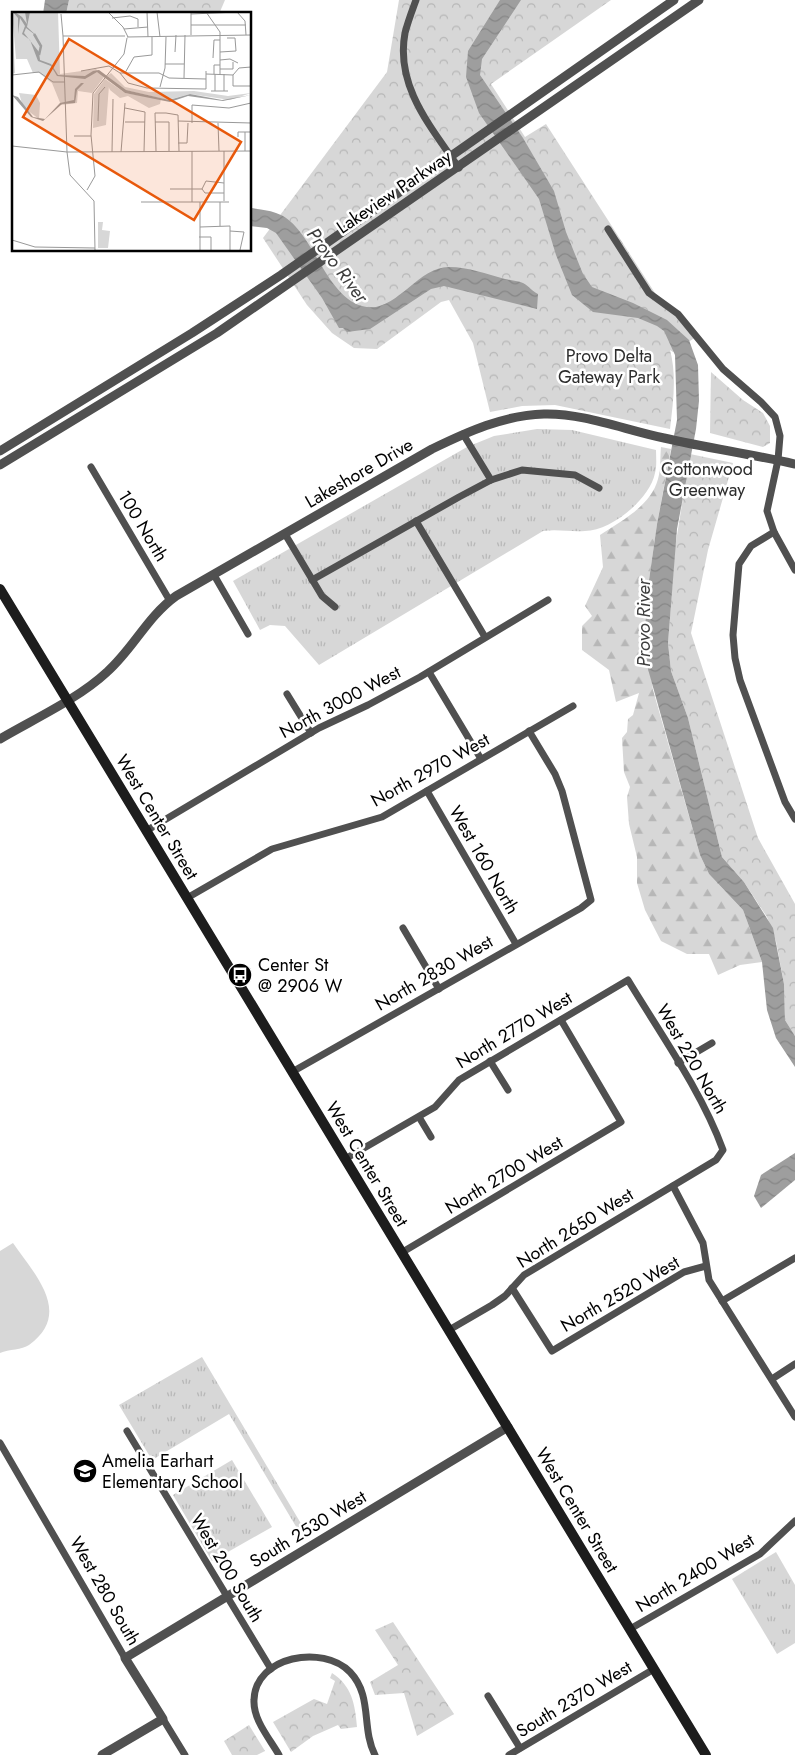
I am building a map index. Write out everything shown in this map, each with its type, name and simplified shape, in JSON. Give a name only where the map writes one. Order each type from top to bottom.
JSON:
[{"type":"main road","name":"West Center Street","points":[[0,589],[706,1755]]},
{"type":"street","points":[[416,0],[405,34],[403,53],[406,77],[418,107],[459,168]]},
{"type":"street","name":"Lakeview Parkway","points":[[0,451],[192,333],[281,275],[674,0]]},
{"type":"street","name":"Lakeview Parkway","points":[[0,465],[187,353],[459,168],[699,0]]},
{"type":"street","points":[[608,228],[649,293],[678,314],[732,378],[761,402],[775,417],[780,436],[778,460],[767,511],[774,532],[795,570]]},
{"type":"street","name":"Lakeshore Drive","points":[[0,739],[92,684],[112,667],[154,615],[170,601],[284,534],[463,434],[498,422],[546,414],[585,420],[795,464]]},
{"type":"street","points":[[463,434],[491,480]]},
{"type":"street","name":"100 North","points":[[91,467],[170,601]]},
{"type":"street","points":[[312,580],[491,480],[522,470],[575,475],[599,488]]},
{"type":"street","points":[[416,521],[484,637]]},
{"type":"street","points":[[774,532],[751,546],[739,564],[734,648],[740,680],[785,802],[795,819]]},
{"type":"street","points":[[284,534],[322,596],[335,607]]},
{"type":"street","points":[[214,575],[248,634]]},
{"type":"street","name":"North 3000 West","points":[[146,831],[311,733],[429,672],[548,600]]},
{"type":"street","points":[[429,672],[481,759]]},
{"type":"street","points":[[288,694],[311,733]]},
{"type":"street","name":"North 2970 West","points":[[187,898],[258,856],[382,817],[573,706]]},
{"type":"street","name":"North 2830 West","points":[[292,1072],[581,908],[591,900],[562,791],[529,731]]},
{"type":"street","name":"West 160 North","points":[[427,792],[516,944]]},
{"type":"street","points":[[403,928],[439,989]]},
{"type":"street","name":"North 2770 West","points":[[345,1160],[435,1107],[459,1080],[628,980]]},
{"type":"street","name":"West 220 North","points":[[628,980],[717,1132],[723,1150],[720,1155]]},
{"type":"street","name":"North 2700 West","points":[[402,1253],[621,1122],[561,1020]]},
{"type":"street","points":[[678,1063],[712,1043]]},
{"type":"street","points":[[490,1061],[508,1090]]},
{"type":"street","points":[[419,1116],[431,1137]]},
{"type":"street","name":"North 2650 West","points":[[449,1330],[492,1305],[524,1275],[673,1186],[720,1155]]},
{"type":"street","points":[[673,1186],[703,1243],[709,1280],[795,1417]]},
{"type":"street","points":[[722,1301],[795,1258]]},
{"type":"street","name":"North 2520 West","points":[[512,1288],[552,1351],[684,1272],[706,1266]]},
{"type":"street","points":[[772,1379],[795,1364]]},
{"type":"street","name":"South 2530 West","points":[[125,1658],[508,1427]]},
{"type":"street","name":"West 200 South","points":[[128,1431],[271,1669]]},
{"type":"street","name":"West 280 South","points":[[0,1443],[125,1658],[185,1755]]},
{"type":"street","name":"North 2400 West","points":[[630,1629],[760,1554],[795,1521]]},
{"type":"street","points":[[280,1755],[256,1716],[254,1700],[257,1683],[271,1669],[288,1660],[312,1656],[330,1659],[348,1670],[364,1694],[370,1741],[376,1755]]},
{"type":"street","name":"South 2370 West","points":[[509,1755],[654,1669]]},
{"type":"street","points":[[488,1696],[520,1748]]},
{"type":"street","points":[[102,1755],[163,1719]]},
{"type":"green space","points":[[69,0],[225,0],[220,12],[66,12]]},
{"type":"green space","name":"Provo Delta Gateway Park","points":[[399,0],[611,0],[491,84],[525,137],[546,124],[664,307],[676,315],[696,337],[673,352],[670,350],[674,380],[670,429],[555,405],[522,406],[490,412],[473,343],[449,300],[441,302],[377,349],[354,348],[332,333],[307,305],[263,238],[387,72]]},
{"type":"green space","points":[[711,372],[743,400],[763,413],[770,426],[770,443],[763,447],[710,433]]},
{"type":"green space","points":[[537,429],[572,430],[656,450],[656,467],[652,483],[638,503],[617,520],[595,530],[543,531],[319,665],[285,626],[270,625],[260,630],[233,581],[467,447],[494,436]]},
{"type":"green space","points":[[661,447],[671,449],[649,580],[646,644],[653,690],[700,855],[709,874],[743,910],[762,962],[740,965],[718,975],[709,954],[687,954],[661,941],[645,910],[637,883],[637,857],[629,824],[627,797],[630,787],[624,772],[622,738],[627,732],[628,719],[633,715],[639,693],[616,702],[609,670],[582,650],[582,626],[592,616],[585,606],[603,567],[600,535],[634,512],[649,497],[659,475]]},
{"type":"green space","name":"Cottonwood Greenway","points":[[690,454],[733,463],[708,550],[691,633],[758,838],[795,904],[795,1036],[785,1020],[784,984],[776,941],[767,917],[744,882],[722,857],[688,718],[671,671],[668,643],[675,548]]},
{"type":"green space","points":[[13,1243],[31,1268],[46,1294],[49,1307],[48,1320],[42,1333],[29,1345],[0,1353],[0,1251]]},
{"type":"green space","points":[[202,1357],[309,1537],[304,1540],[229,1414],[152,1460],[119,1405]]},
{"type":"green space","points":[[232,1460],[272,1527],[212,1561],[173,1495]]},
{"type":"green space","points":[[776,1552],[795,1585],[795,1643],[777,1654],[732,1579]]},
{"type":"green space","points":[[393,1622],[454,1714],[417,1736],[404,1693],[375,1695],[370,1682],[398,1665],[375,1630]]},
{"type":"green space","points":[[332,1673],[344,1684],[351,1696],[357,1727],[341,1729],[338,1725],[313,1736],[291,1752],[273,1722],[314,1699],[327,1704],[335,1681],[330,1678]]},
{"type":"green space","points":[[249,1725],[265,1751],[257,1755],[232,1755],[224,1741]]},
{"type":"water","points":[[45,0],[69,0],[66,12],[43,12]]},
{"type":"water","points":[[500,0],[521,0],[482,59],[480,75],[523,138],[554,191],[566,232],[583,274],[592,287],[633,303],[667,320],[689,340],[698,365],[699,401],[696,429],[677,529],[668,643],[671,671],[688,718],[722,857],[744,882],[773,928],[784,984],[785,1020],[795,1036],[795,1067],[776,1038],[767,1010],[762,962],[743,910],[709,874],[700,855],[646,662],[645,628],[649,580],[657,524],[677,420],[675,355],[664,331],[657,326],[638,318],[593,312],[572,295],[556,255],[539,199],[479,113],[466,77],[468,51]]},
{"type":"water","points":[[251,208],[273,212],[288,220],[309,244],[337,288],[349,299],[362,306],[374,307],[385,304],[426,274],[437,269],[456,267],[523,283],[538,294],[537,309],[444,286],[431,289],[370,329],[347,332],[343,328],[339,328],[322,298],[276,233],[267,228],[251,226]]},
{"type":"water","points":[[795,1153],[795,1180],[761,1208],[754,1196],[761,1175]]},
{"type":"place","name":"Center St @ 2906 W","points":[[240,975]]},
{"type":"place","name":"Amelia Earhart Elementary School","points":[[85,1471]]},
{"type":"water label","name":"Provo River","points":[[338,265]]},
{"type":"water label","name":"Provo River","points":[[643,623]]}]
